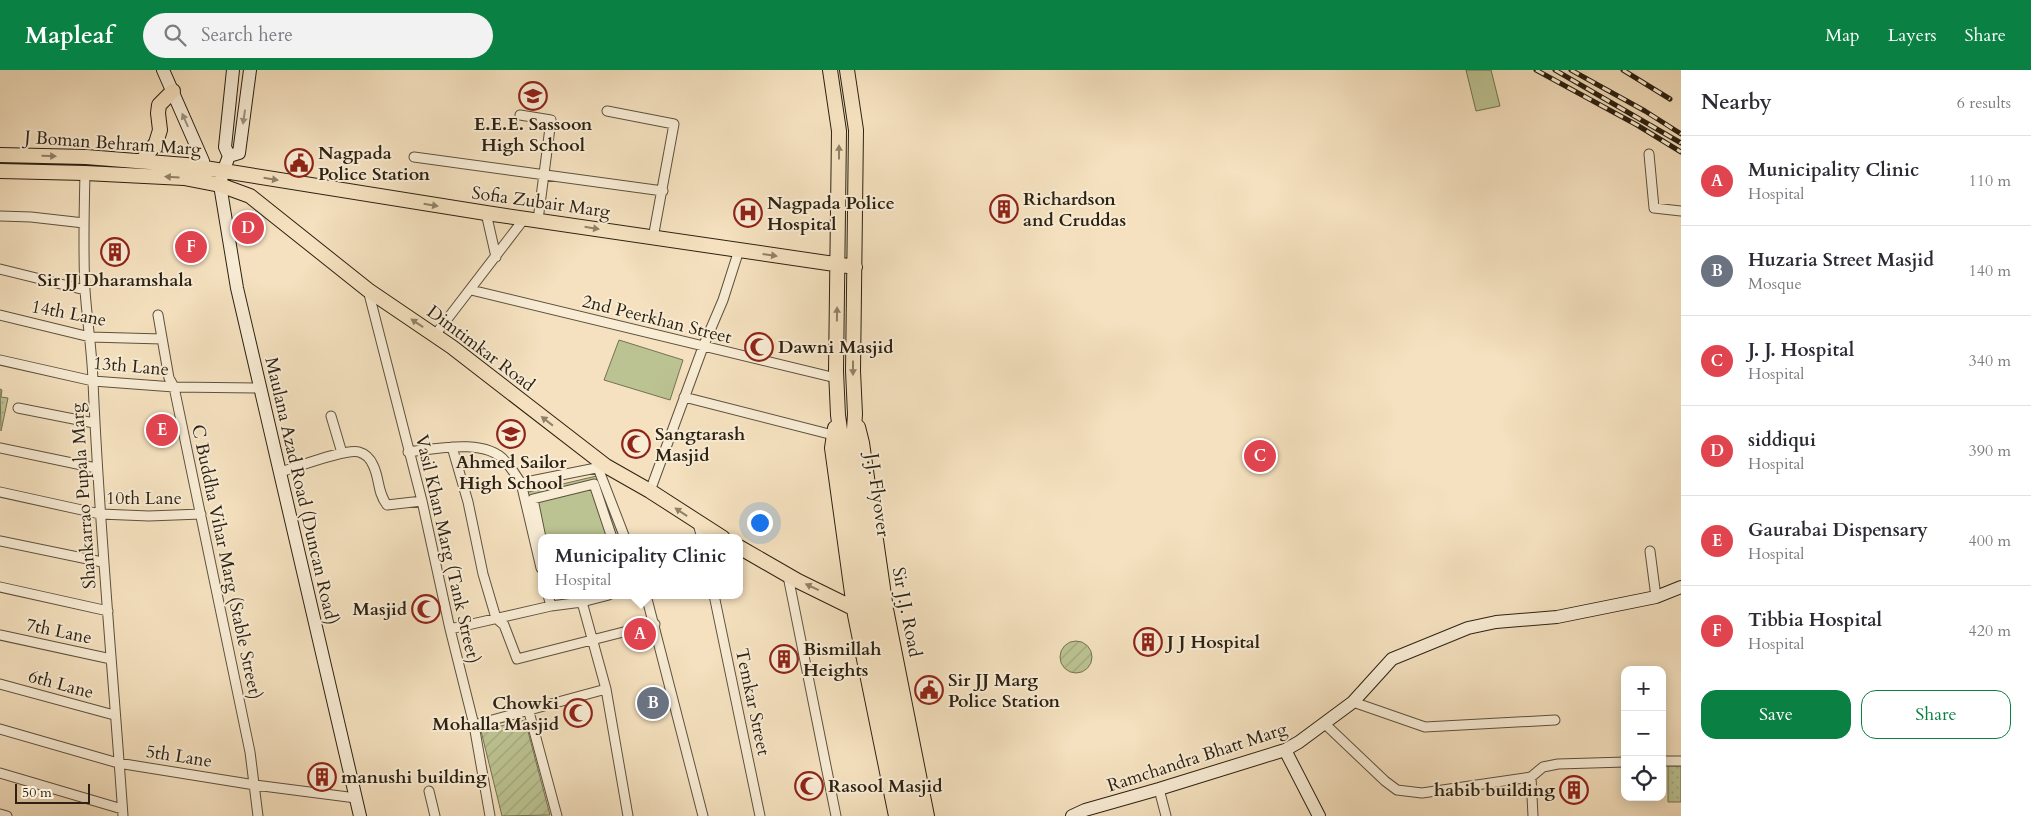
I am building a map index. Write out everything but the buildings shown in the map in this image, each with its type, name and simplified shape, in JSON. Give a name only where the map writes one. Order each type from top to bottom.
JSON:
[{"type":"main road","points":[[830,70],[839,131],[836,378],[838,415],[896,816]]},
{"type":"main road","points":[[847,70],[856,130],[852,371],[855,414]]},
{"type":"main road","points":[[142,161],[156,142],[160,130],[159,105],[173,92]]},
{"type":"main road","name":"J Boman Behram Marg","points":[[0,155],[86,157],[186,165],[205,175],[221,178]]},
{"type":"main road","name":"J Boman Behram Marg","points":[[0,171],[184,178],[205,175]]},
{"type":"main road","name":"Sofia Zubair Marg","points":[[221,178],[531,219],[855,267]]},
{"type":"main road","name":"Dimtimkar Road","points":[[221,178],[250,196],[368,290],[435,335],[602,467],[650,490],[698,524],[716,534]]},
{"type":"main road","name":"J.J. Flyover","points":[[855,414],[853,445],[864,602],[917,816]]},
{"type":"main road","name":"Sir J.J. Road","points":[[855,414],[862,444],[886,609],[927,816]]},
{"type":"main road","points":[[838,415],[832,448],[906,816]]},
{"type":"main road","points":[[743,549],[788,576],[864,602]]},
{"type":"street","points":[[163,70],[203,160],[205,175]]},
{"type":"street","points":[[221,178],[229,156],[225,147],[233,70]]},
{"type":"street","points":[[229,156],[239,153],[250,70]]},
{"type":"street","points":[[607,111],[674,124],[653,238]]},
{"type":"street","points":[[435,335],[496,257],[531,219],[544,176],[551,120],[520,115]]},
{"type":"street","points":[[1649,154],[1654,208],[1681,211]]},
{"type":"street","points":[[414,157],[663,191]]},
{"type":"street","name":"Shankarrao Pupala Marg","points":[[85,173],[85,290],[93,380],[102,562],[108,611],[114,715],[123,812]]},
{"type":"street","name":"Maulana Azad Road (Duncan Road)","points":[[221,178],[237,288],[360,816]]},
{"type":"street","points":[[486,214],[496,257]]},
{"type":"street","points":[[0,216],[31,217],[84,223]]},
{"type":"street","points":[[650,490],[703,346],[723,300],[739,250]]},
{"type":"street","points":[[0,269],[85,290]]},
{"type":"street","name":"Vasil Khan Marg (Tank Street)","points":[[368,290],[422,501],[450,629],[474,725],[490,816]]},
{"type":"street","name":"2nd Peerkhan Street","points":[[471,290],[836,378]]},
{"type":"street","name":"14th Lane","points":[[0,315],[90,337],[162,339]]},
{"type":"street","name":"C Buddha Vihar Marg (Stable Street)","points":[[158,315],[169,378],[174,387],[250,752],[258,816]]},
{"type":"street","name":"13th Lane","points":[[0,360],[93,380],[174,387],[260,388]]},
{"type":"street","points":[[684,397],[833,436]]},
{"type":"street","points":[[18,408],[94,423]]},
{"type":"street","points":[[331,416],[342,453]]},
{"type":"street","points":[[408,452],[452,447],[489,450],[505,460],[521,484],[538,555]]},
{"type":"street","points":[[452,447],[468,502],[483,574],[496,618],[504,625],[517,659],[655,624]]},
{"type":"street","points":[[0,448],[96,468]]},
{"type":"street","points":[[280,472],[342,453],[357,451],[367,455],[374,466],[380,496],[387,505],[422,501]]},
{"type":"street","points":[[521,484],[602,467],[624,534]]},
{"type":"street","points":[[540,534],[534,499],[594,484],[611,534]]},
{"type":"street","name":"10th Lane","points":[[0,492],[100,514],[149,516],[201,514]]},
{"type":"street","points":[[698,524],[701,534]]},
{"type":"street","points":[[0,541],[102,562]]},
{"type":"street","points":[[1650,551],[1656,597]]},
{"type":"street","points":[[788,576],[836,816]]},
{"type":"street","points":[[0,586],[108,611]]},
{"type":"street","name":"Ramchandra Bhatt Marg","points":[[1072,816],[1085,810],[1285,750],[1300,742],[1353,702],[1392,659],[1468,628],[1496,622],[1557,617],[1656,597],[1681,587]]},
{"type":"street","points":[[549,599],[551,606]]},
{"type":"street","points":[[450,629],[551,606],[594,599]]},
{"type":"street","points":[[647,599],[703,816]]},
{"type":"street","name":"Temkar Street","points":[[715,599],[760,816]]},
{"type":"street","points":[[582,602],[606,689],[628,816]]},
{"type":"street","name":"7th Lane","points":[[0,635],[111,659]]},
{"type":"street","name":"6th Lane","points":[[0,684],[114,715]]},
{"type":"street","points":[[474,725],[529,712],[606,689]]},
{"type":"street","points":[[1353,702],[1425,726],[1555,720]]},
{"type":"street","points":[[529,712],[557,816]]},
{"type":"street","points":[[1325,724],[1397,790],[1422,793],[1531,777],[1543,767],[1558,764],[1621,762]]},
{"type":"street","name":"5th Lane","points":[[0,729],[118,763],[255,785],[356,798]]},
{"type":"street","points":[[1285,750],[1319,816]]},
{"type":"street","points":[[1666,761],[1681,761]]},
{"type":"street","points":[[0,772],[123,812]]},
{"type":"street","points":[[1531,777],[1533,816]]},
{"type":"street","points":[[1159,789],[1166,816]]},
{"type":"street","points":[[429,792],[435,816]]},
{"type":"street","points":[[0,814],[7,816]]},
{"type":"green space","points":[[1466,70],[1491,70],[1500,106],[1476,111]]},
{"type":"green space","points":[[619,340],[683,360],[670,400],[604,380]]},
{"type":"green space","points":[[0,389],[2,390],[1,397],[8,398],[1,431]]},
{"type":"green space","points":[[601,475],[619,534],[538,534],[538,558],[524,493]]},
{"type":"green space","points":[[1076,641],[1082,642],[1087,646],[1091,651],[1091,663],[1087,668],[1082,672],[1076,673],[1070,672],[1065,668],[1061,663],[1060,657],[1061,651],[1065,646],[1070,642]]},
{"type":"green space","points":[[525,720],[550,815],[502,816],[481,731]]},
{"type":"green space","points":[[1668,766],[1681,766],[1681,802],[1668,802]]},
{"type":"railway","points":[[1536,70],[1637,125],[1681,152]]},
{"type":"railway","points":[[1555,70],[1681,143]]},
{"type":"railway","points":[[1571,70],[1645,111],[1681,134]]},
{"type":"railway","points":[[1623,70],[1670,99]]},
{"type":"place","name":"E.E.E. Sassoon High School","points":[[533,96]]},
{"type":"place","name":"Nagpada Police Station","points":[[299,163]]},
{"type":"place","name":"Richardson and Cruddas","points":[[1004,209]]},
{"type":"place","name":"Nagpada Police Hospital","points":[[748,213]]},
{"type":"place","name":"siddiqui","points":[[248,228]]},
{"type":"place","name":"Tibbia Hospital","points":[[191,247]]},
{"type":"place","name":"Sir JJ Dharamshala","points":[[115,252]]},
{"type":"place","name":"Dawni Masjid","points":[[759,347]]},
{"type":"place","name":"Gaurabai Dispensary","points":[[162,430]]},
{"type":"place","name":"Ahmed Sailor High School","points":[[511,434]]},
{"type":"place","name":"Sangtarash Masjid","points":[[636,444]]},
{"type":"place","name":"J. J. Hospital","points":[[1260,456]]},
{"type":"place","name":"Masjid","points":[[426,609]]},
{"type":"place","name":"Municipality Clinic","points":[[640,634]]},
{"type":"place","name":"J J Hospital","points":[[1148,642]]},
{"type":"place","name":"Bismillah Heights","points":[[784,659]]},
{"type":"place","name":"Sir JJ Marg Police Station","points":[[929,690]]},
{"type":"place","name":"Huzaria Street Masjid","points":[[653,703]]},
{"type":"place","name":"Chowki Mohalla Masjid","points":[[578,713]]},
{"type":"place","name":"manushi building","points":[[322,777]]},
{"type":"place","name":"Rasool Masjid","points":[[809,786]]},
{"type":"place","name":"habib building","points":[[1574,790]]}]
